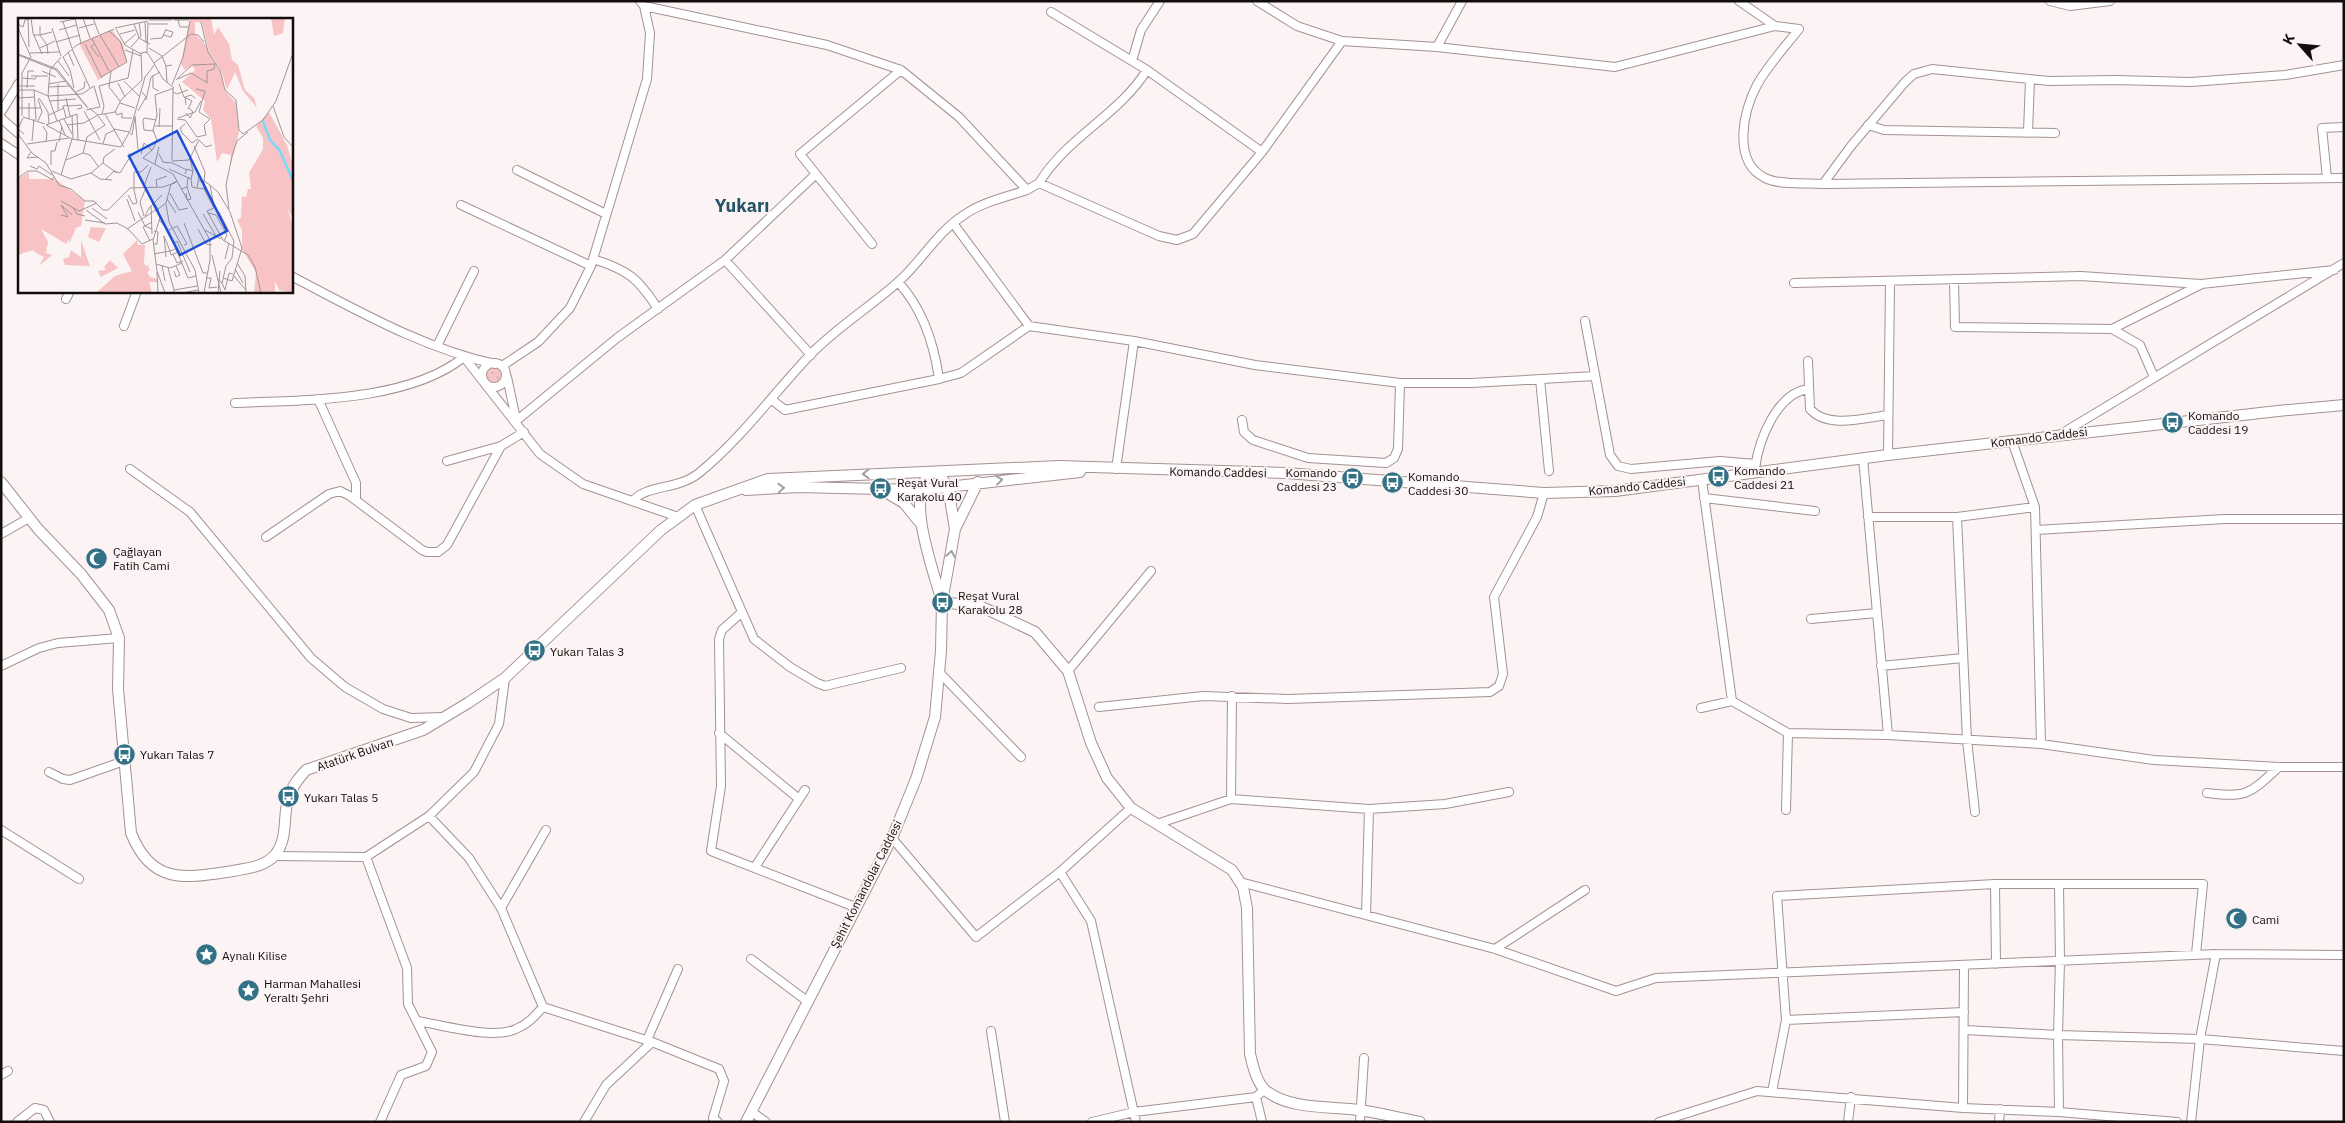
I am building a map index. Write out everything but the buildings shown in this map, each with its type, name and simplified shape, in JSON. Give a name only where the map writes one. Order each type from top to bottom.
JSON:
[{"type":"street","points":[[1132,61],[1141,30],[1160,1]]},
{"type":"street","points":[[1256,1],[1297,26],[1342,42],[1437,47],[1615,67],[1775,26],[1798,29],[1763,76],[1752,95],[1747,114],[1744,144],[1746,158],[1754,170],[1770,180],[1823,184],[2344,178]]},
{"type":"street","points":[[1437,47],[1462,1]]},
{"type":"street","points":[[1739,1],[1775,26]]},
{"type":"street","points":[[2050,1],[2070,6],[2110,1]]},
{"type":"street","points":[[501,368],[501,385],[493,387],[485,383],[483,376],[485,369],[501,368],[538,342],[570,308],[592,262],[647,79],[650,33],[642,4],[827,45],[901,70],[959,118],[1027,190]]},
{"type":"street","points":[[1051,12],[1147,70],[1262,152]]},
{"type":"street","points":[[1038,183],[1160,236],[1177,240],[1193,234],[1262,152],[1342,42]]},
{"type":"street","points":[[1823,184],[1868,125],[1906,82],[1923,70],[1932,69],[2030,79],[2191,82],[2284,75],[2344,65]]},
{"type":"street","points":[[872,244],[800,154],[901,70]]},
{"type":"street","points":[[634,500],[642,492],[671,488],[695,476],[772,400],[810,355],[851,318],[898,282],[953,223],[974,209],[1027,190],[1038,183],[1062,152],[1132,92],[1147,70]]},
{"type":"street","points":[[2028,132],[2030,79]]},
{"type":"street","points":[[1,112],[18,86]]},
{"type":"street","points":[[1,118],[18,133]]},
{"type":"street","points":[[1868,125],[1884,130],[2055,133]]},
{"type":"street","points":[[2327,178],[2322,128],[2344,127]]},
{"type":"street","points":[[1,143],[18,154]]},
{"type":"street","points":[[517,170],[606,214]]},
{"type":"street","points":[[516,421],[618,338],[725,260],[816,174]]},
{"type":"street","points":[[462,205],[592,262],[620,268],[642,285],[658,309]]},
{"type":"street","points":[[953,223],[1029,326]]},
{"type":"street","points":[[725,260],[810,355]]},
{"type":"street","points":[[2060,435],[2344,263]]},
{"type":"street","points":[[1794,282],[1890,282],[2081,276],[2201,284],[2334,270]]},
{"type":"street","points":[[437,346],[474,271]]},
{"type":"street","points":[[292,277],[385,325],[464,357],[501,368]]},
{"type":"street","points":[[1954,279],[1955,327],[2112,329],[2201,284]]},
{"type":"street","points":[[898,282],[910,295],[924,320],[934,349],[939,379]]},
{"type":"street","points":[[1888,455],[1890,282]]},
{"type":"street","points":[[66,299],[70,292]]},
{"type":"street","points":[[124,326],[137,292]]},
{"type":"street","points":[[1585,321],[1610,455],[1618,466],[1637,470],[1720,461],[1755,468],[1760,444],[1773,417],[1792,395],[1808,389]]},
{"type":"street","points":[[772,400],[785,410],[961,373],[1029,326],[1149,342],[1255,365],[1400,383],[1595,376]]},
{"type":"street","points":[[2112,329],[2140,345],[2154,377]]},
{"type":"street","points":[[1111,469],[1134,341]]},
{"type":"street","points":[[464,357],[540,454],[583,484],[634,500],[678,517]]},
{"type":"street","points":[[235,403],[359,395],[437,374],[464,357]]},
{"type":"street","points":[[1808,361],[1810,409],[1824,420],[1888,415]]},
{"type":"street","points":[[501,368],[516,421]]},
{"type":"street","points":[[1540,379],[1549,471]]},
{"type":"street","points":[[1242,420],[1244,432],[1253,440],[1308,458],[1386,463],[1394,458],[1398,449],[1400,383]]},
{"type":"street","points":[[318,399],[356,483],[356,500]]},
{"type":"street","name":"Komando Caddesi","points":[[1111,469],[1286,473],[1544,493],[1615,491],[1702,480],[1755,468],[1863,458],[2344,405]]},
{"type":"street","points":[[447,461],[501,446],[524,432]]},
{"type":"street","points":[[2012,441],[2035,507],[2041,744]]},
{"type":"street","points":[[266,538],[330,494],[340,492],[356,500],[422,550],[438,552],[447,545],[501,446]]},
{"type":"street","points":[[1863,458],[1888,735]]},
{"type":"street","points":[[732,490],[768,479],[1059,466],[1111,469]]},
{"type":"street","points":[[130,469],[190,512],[311,658],[345,687],[383,709],[411,718],[445,717]]},
{"type":"street","points":[[732,490],[798,487],[921,490],[978,482],[1111,469]]},
{"type":"street","points":[[932,472],[940,475],[948,487],[955,529]]},
{"type":"street","points":[[932,472],[926,477],[921,490],[921,524],[942,602]]},
{"type":"street","points":[[1702,480],[1732,701]]},
{"type":"street","points":[[1,482],[29,518],[81,574],[109,610],[119,638],[118,689],[131,833],[138,852],[147,862],[159,870],[176,876],[195,877],[256,867],[274,856],[366,857],[429,816],[474,772],[499,724],[504,678]]},
{"type":"street","points":[[942,602],[955,529],[978,482]]},
{"type":"street","points":[[881,489],[904,503],[921,524]]},
{"type":"street","name":"Atatürk Bulvarı","points":[[274,856],[283,838],[288,797],[295,782],[306,770],[423,730],[445,717],[504,678],[557,630],[628,560],[678,517],[695,505],[732,490]]},
{"type":"street","points":[[1099,707],[1174,698],[1232,696],[1288,699],[1493,691],[1501,681],[1503,674],[1494,597],[1537,517],[1544,493]]},
{"type":"street","points":[[1704,498],[1815,511]]},
{"type":"street","points":[[695,505],[754,639],[816,683],[834,685],[901,668]]},
{"type":"street","points":[[1868,517],[1957,517],[2035,507]]},
{"type":"street","points":[[1957,517],[1966,740],[1974,812]]},
{"type":"street","points":[[1,534],[29,518]]},
{"type":"street","points":[[2036,530],[2225,519],[2344,519]]},
{"type":"street","points":[[1068,671],[1151,571]]},
{"type":"street","points":[[942,602],[982,606],[1035,632],[1068,671],[1091,743],[1107,778],[1131,808],[1232,870],[1240,882],[1247,908],[1250,1054],[1255,1072],[1265,1089],[1282,1099],[1301,1104],[1359,1110],[1420,1122]]},
{"type":"street","name":"Şehit Komandolar Caddesi","points":[[746,1122],[892,838],[916,779],[935,717],[941,651],[942,602]]},
{"type":"street","points":[[741,613],[722,630],[718,639],[721,786],[711,852],[755,867],[855,907]]},
{"type":"street","points":[[1811,619],[1877,613]]},
{"type":"street","points":[[1,666],[39,648],[58,643],[119,638]]},
{"type":"street","points":[[1882,666],[1963,658]]},
{"type":"street","points":[[938,671],[1020,757]]},
{"type":"street","points":[[1231,799],[1232,696]]},
{"type":"street","points":[[1701,708],[1732,701],[1788,733],[1888,735],[2041,744],[2154,760],[2279,767],[2344,767]]},
{"type":"street","points":[[719,733],[799,799]]},
{"type":"street","points":[[1786,810],[1788,733]]},
{"type":"street","points":[[49,772],[63,779],[70,780],[124,761]]},
{"type":"street","points":[[2207,793],[2235,796],[2248,792],[2279,767]]},
{"type":"street","points":[[755,867],[806,790]]},
{"type":"street","points":[[1157,824],[1231,799],[1296,802],[1335,808],[1369,809],[1445,804],[1509,792]]},
{"type":"street","points":[[892,838],[976,937],[1060,872],[1131,808]]},
{"type":"street","points":[[1366,914],[1369,809]]},
{"type":"street","points":[[429,816],[469,858],[501,908],[543,1007],[650,1041],[716,1067],[722,1072],[724,1081],[713,1118],[718,1122]]},
{"type":"street","points":[[1,830],[79,879]]},
{"type":"street","points":[[501,908],[546,830]]},
{"type":"street","points":[[366,857],[407,968],[408,1004],[431,1047],[431,1057],[426,1066],[401,1075],[380,1122]]},
{"type":"street","points":[[1060,872],[1091,921],[1136,1122]]},
{"type":"street","points":[[1240,882],[1495,949],[1616,991],[1656,978],[1782,974],[2196,954],[2344,955]]},
{"type":"street","points":[[1995,884],[1996,964]]},
{"type":"street","points":[[1772,1092],[1786,1020],[1777,896],[1995,884],[2203,884],[2196,954]]},
{"type":"street","points":[[2059,884],[2059,1112]]},
{"type":"street","points":[[1495,949],[1585,890]]},
{"type":"street","points":[[2191,1122],[2200,1039],[2216,954]]},
{"type":"street","points":[[751,959],[807,1001]]},
{"type":"street","points":[[1963,1108],[1964,965]]},
{"type":"street","points":[[584,1122],[606,1085],[650,1041],[678,969]]},
{"type":"street","points":[[417,1021],[497,1034],[515,1030],[531,1021],[543,1007]]},
{"type":"street","points":[[1786,1020],[1964,1012]]},
{"type":"street","points":[[1965,1030],[2200,1039],[2344,1050]]},
{"type":"street","points":[[991,1031],[1005,1122]]},
{"type":"street","points":[[1360,1122],[1359,1110],[1364,1058]]},
{"type":"street","points":[[1092,1122],[1134,1112],[1256,1097],[1265,1089]]},
{"type":"street","points":[[1660,1122],[1679,1119],[1757,1091],[1850,1097],[1963,1108],[2059,1112],[2177,1122]]},
{"type":"street","points":[[1256,1097],[1262,1122]]},
{"type":"street","points":[[1848,1122],[1850,1097]]},
{"type":"street","points":[[18,1122],[35,1108],[44,1110],[50,1122]]},
{"type":"street","points":[[1999,1122],[2000,1109]]},
{"type":"street","points":[[752,1112],[766,1122]]},
{"type":"shaded area","points":[[494,368],[499,370],[501,375],[499,380],[494,382],[489,380],[487,375],[489,370]]},
{"type":"place","name":"Komando Caddesi 19","points":[[2172,422]]},
{"type":"place","name":"Komando Caddesi 21","points":[[1718,477]]},
{"type":"place","name":"Komando Caddesi 23","points":[[1353,479]]},
{"type":"place","name":"Komando Caddesi 30","points":[[1392,483]]},
{"type":"place","name":"Reşat Vural Karakolu 40","points":[[881,489]]},
{"type":"place","name":"Çağlayan Fatih Cami","points":[[97,558]]},
{"type":"place","name":"Reşat Vural Karakolu 28","points":[[942,602]]},
{"type":"place","name":"Yukarı Talas 3","points":[[534,651]]},
{"type":"place","name":"Yukarı Talas 7","points":[[124,754]]},
{"type":"place","name":"Yukarı Talas 5","points":[[288,797]]},
{"type":"place","name":"Cami","points":[[2236,919]]},
{"type":"place","name":"Aynalı Kilise","points":[[206,955]]},
{"type":"place","name":"Harman Mahallesi Yeraltı Şehri","points":[[248,990]]},
{"type":"district","name":"Yukarı","points":[[742,205]]}]
